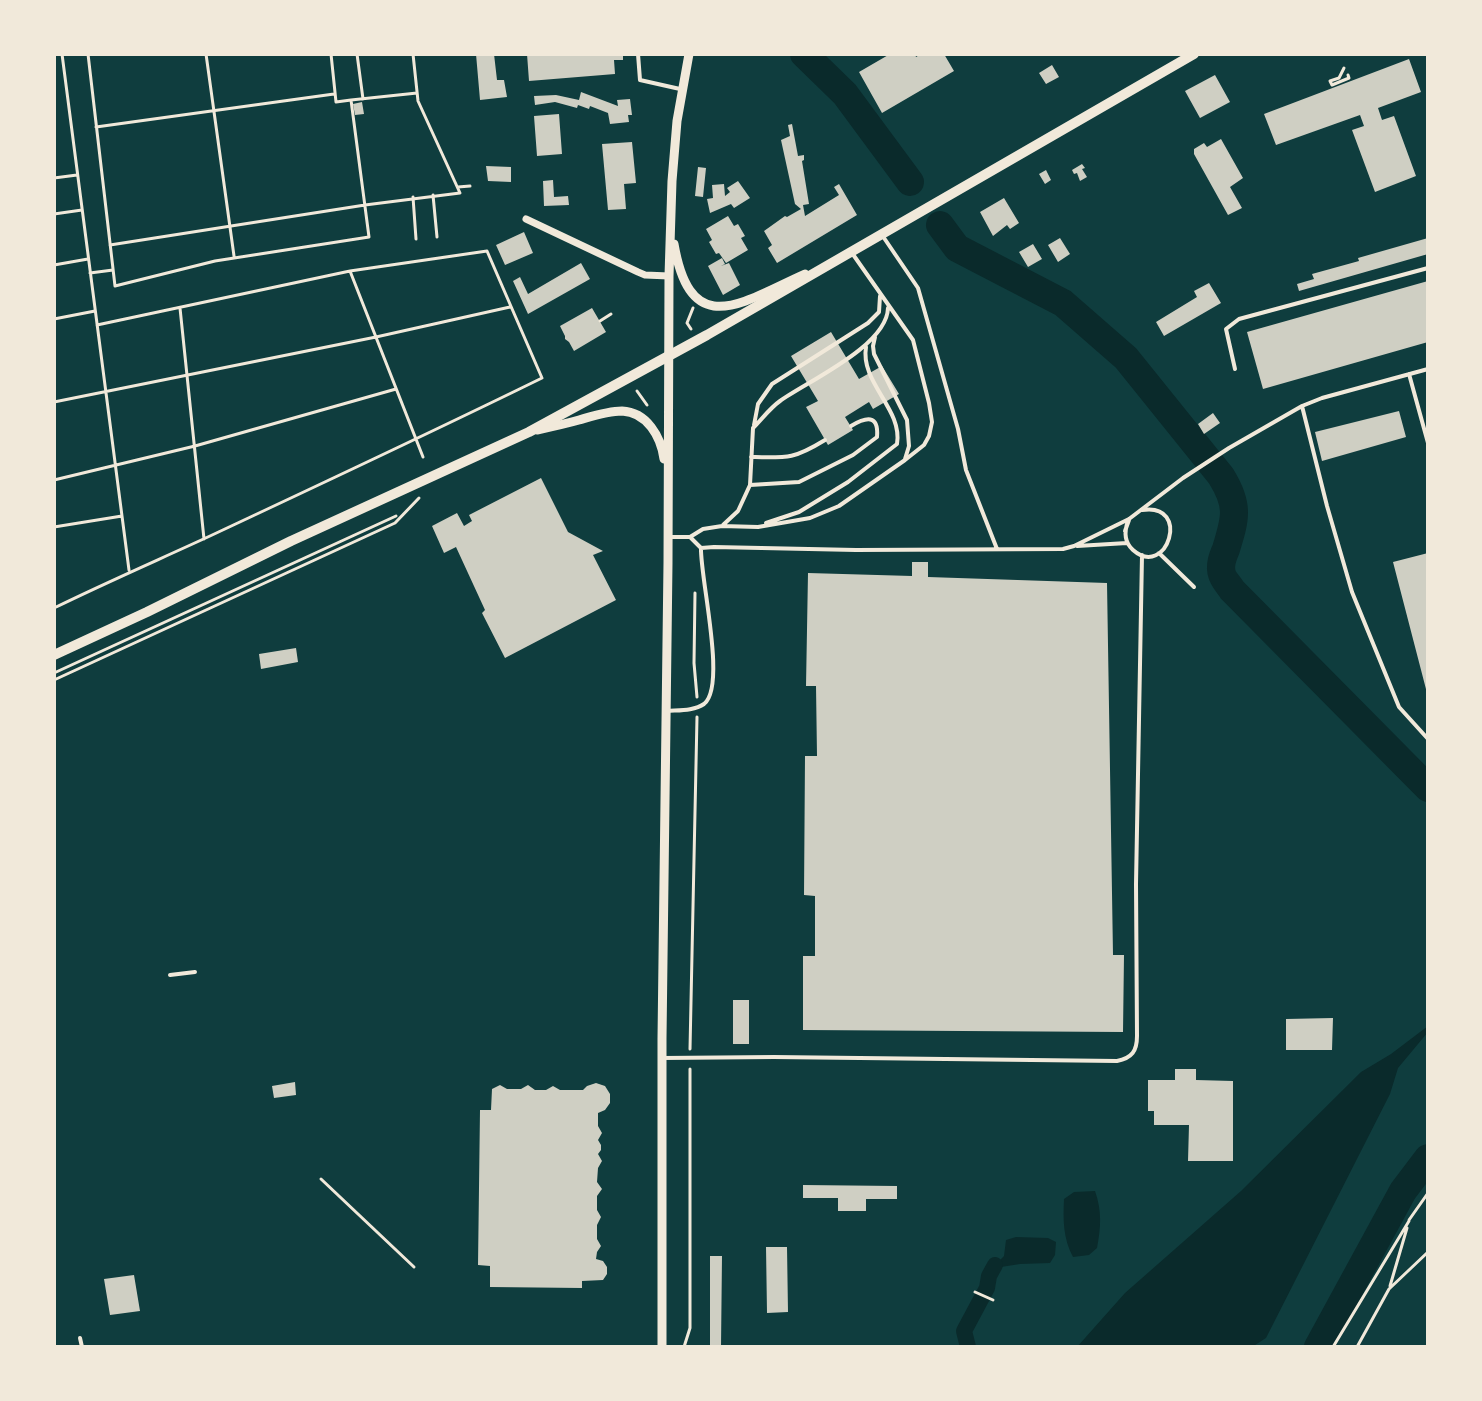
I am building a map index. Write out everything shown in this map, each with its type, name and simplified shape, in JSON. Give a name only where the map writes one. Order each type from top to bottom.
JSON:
[{"type":"main road","points":[[54,655],[291,541],[529,432],[668,356],[1194,54]]},
{"type":"street","points":[[662,1347],[669,276],[677,121],[689,54]]},
{"type":"street","points":[[671,215],[677,261],[687,288],[697,300],[715,307],[740,304],[833,261]]},
{"type":"street","points":[[526,219],[645,275],[669,276]]},
{"type":"street","points":[[529,432],[602,413],[630,412],[648,423],[658,436],[669,486]]},
{"type":"lane","points":[[638,54],[640,80],[682,90]]},
{"type":"lane","points":[[881,233],[918,288],[958,429],[966,470],[997,549]]},
{"type":"lane","points":[[668,537],[690,537],[703,529],[722,526],[758,527],[810,518],[839,506],[924,445],[932,422],[913,340],[851,251]]},
{"type":"lane","points":[[1235,369],[1226,329],[1239,319],[1428,268]]},
{"type":"lane","points":[[722,526],[738,511],[750,485],[753,428],[758,404],[772,384],[868,323],[879,312],[880,295]]},
{"type":"lane","points":[[753,428],[776,404],[857,353],[885,321],[887,306]]},
{"type":"lane","points":[[877,331],[874,354],[907,420],[910,434],[905,460]]},
{"type":"lane","points":[[758,527],[799,512],[848,482],[897,444],[899,433],[895,422],[864,357],[866,344]]},
{"type":"lane","points":[[701,548],[1063,549],[1129,519],[1229,448],[1302,406],[1428,369]]},
{"type":"lane","points":[[1409,374],[1428,443]]},
{"type":"lane","points":[[1302,406],[1352,592],[1399,707],[1428,739]]},
{"type":"lane","points":[[750,485],[799,482],[853,455],[877,437],[876,423],[870,419],[864,418],[851,426]]},
{"type":"lane","points":[[751,457],[800,455],[825,440]]},
{"type":"lane","points":[[1129,519],[1125,531],[1131,548],[1142,555],[1159,553],[1170,540],[1169,523],[1157,511],[1140,511]]},
{"type":"lane","points":[[666,711],[697,708],[708,700],[713,684],[711,630],[701,548],[690,537]]},
{"type":"lane","points":[[1074,546],[1127,543]]},
{"type":"lane","points":[[1159,553],[1194,587]]},
{"type":"lane","points":[[662,1058],[1117,1061],[1133,1054],[1137,1045],[1136,884],[1142,555]]},
{"type":"lane","points":[[170,975],[195,972]]},
{"type":"lane","points":[[80,1338],[82,1347]]},
{"type":"path","points":[[62,54],[129,571]]},
{"type":"path","points":[[88,54],[115,286],[234,257],[369,237],[351,100]]},
{"type":"path","points":[[206,54],[234,257]]},
{"type":"path","points":[[331,54],[336,102],[417,93]]},
{"type":"path","points":[[357,54],[363,99]]},
{"type":"path","points":[[110,245],[413,197],[460,193],[418,101],[413,54]]},
{"type":"path","points":[[1344,68],[1339,78],[1330,81],[1332,85],[1346,79]]},
{"type":"path","points":[[96,127],[335,94]]},
{"type":"path","points":[[54,178],[77,175]]},
{"type":"path","points":[[457,187],[470,186]]},
{"type":"path","points":[[433,195],[437,237]]},
{"type":"path","points":[[413,197],[416,239]]},
{"type":"path","points":[[54,214],[82,210]]},
{"type":"path","points":[[54,608],[417,440],[542,378],[487,251],[350,271],[97,325]]},
{"type":"path","points":[[54,265],[88,259]]},
{"type":"path","points":[[90,273],[113,270]]},
{"type":"path","points":[[350,271],[423,457]]},
{"type":"path","points":[[180,307],[204,539]]},
{"type":"path","points":[[54,402],[510,307]]},
{"type":"path","points":[[691,329],[687,323],[693,308]]},
{"type":"path","points":[[54,319],[95,311]]},
{"type":"path","points":[[600,321],[611,314]]},
{"type":"path","points":[[54,480],[195,446],[396,389]]},
{"type":"path","points":[[637,391],[647,405],[655,403]]},
{"type":"path","points":[[54,680],[395,523],[419,498]]},
{"type":"path","points":[[54,527],[122,516]]},
{"type":"path","points":[[54,673],[396,516]]},
{"type":"path","points":[[684,1347],[690,1328],[690,1057],[697,708],[695,588]]},
{"type":"path","points":[[321,1179],[414,1267]]},
{"type":"path","points":[[1333,1347],[1428,1193]]},
{"type":"path","points":[[1357,1347],[1389,1289],[1409,1221]]},
{"type":"path","points":[[1389,1289],[1428,1252]]},
{"type":"path","points":[[975,1292],[993,1300]]},
{"type":"water","points":[[1428,1026],[1428,1032],[1398,1068],[1390,1094],[1266,1338],[1252,1347],[1077,1347],[1125,1293],[1241,1191],[1361,1072]]},
{"type":"water","points":[[1095,1191],[1100,1219],[1097,1248],[1089,1255],[1073,1257],[1064,1229],[1064,1199],[1074,1192]]},
{"type":"water","points":[[1016,1237],[1048,1238],[1056,1242],[1055,1255],[1050,1263],[995,1265],[1004,1256],[1006,1240]]},
{"type":"building","points":[[476,54],[494,54],[497,80],[504,80],[507,97],[480,100]]},
{"type":"building","points":[[527,54],[623,54],[623,60],[614,60],[615,74],[529,81]]},
{"type":"building","points":[[890,54],[915,54],[916,57],[921,54],[944,54],[954,71],[882,113],[859,72]]},
{"type":"building","points":[[1409,59],[1421,92],[1378,108],[1382,120],[1394,116],[1416,176],[1375,192],[1352,130],[1364,126],[1360,115],[1276,145],[1264,114]]},
{"type":"building","points":[[1052,65],[1059,77],[1046,84],[1039,73]]},
{"type":"building","points":[[1215,75],[1230,102],[1200,118],[1185,91]]},
{"type":"building","points":[[581,92],[618,106],[617,100],[630,99],[632,115],[628,115],[629,122],[610,124],[608,113],[590,106],[589,109],[578,105],[577,108],[555,102],[535,105],[534,96],[556,95],[579,100]]},
{"type":"building","points":[[362,102],[364,114],[355,115],[353,104]]},
{"type":"building","points":[[559,114],[562,154],[537,156],[534,116]]},
{"type":"building","points":[[792,124],[798,156],[804,155],[802,161],[809,204],[803,205],[805,216],[839,195],[834,187],[839,184],[857,215],[777,263],[768,248],[772,245],[764,231],[801,209],[795,204],[781,140],[790,136],[788,125]]},
{"type":"building","points":[[1221,139],[1243,178],[1230,187],[1242,208],[1228,215],[1194,154],[1194,149],[1204,143],[1207,147]]},
{"type":"building","points":[[632,142],[636,183],[624,184],[626,209],[608,210],[602,144]]},
{"type":"building","points":[[1082,164],[1087,177],[1080,181],[1072,170]]},
{"type":"building","points":[[486,166],[511,167],[511,182],[488,181]]},
{"type":"building","points":[[698,167],[706,168],[703,197],[695,196]]},
{"type":"building","points":[[1046,170],[1051,180],[1045,184],[1039,174]]},
{"type":"building","points":[[553,180],[554,197],[568,196],[569,205],[544,206],[543,181]]},
{"type":"building","points":[[738,181],[750,198],[734,208],[731,204],[710,213],[707,199],[713,198],[712,185],[724,184],[725,196],[730,192],[727,188]]},
{"type":"building","points":[[1004,198],[1019,223],[1010,229],[1007,225],[993,236],[980,212]]},
{"type":"building","points":[[728,216],[734,226],[738,224],[748,250],[726,263],[719,253],[716,254],[706,229]]},
{"type":"building","points":[[524,232],[533,253],[505,265],[496,245]]},
{"type":"building","points":[[1060,238],[1070,254],[1058,262],[1048,245]]},
{"type":"building","points":[[1428,238],[1428,254],[1299,291],[1297,284],[1314,279],[1312,274]]},
{"type":"building","points":[[1033,244],[1042,259],[1028,267],[1019,252]]},
{"type":"building","points":[[722,258],[725,264],[721,266],[729,263],[740,285],[723,295],[708,266]]},
{"type":"building","points":[[581,263],[590,279],[528,314],[513,281],[520,277],[528,294]]},
{"type":"building","points":[[1428,281],[1428,342],[1263,389],[1247,332]]},
{"type":"building","points":[[1209,283],[1221,303],[1164,336],[1156,322],[1197,297],[1194,291]]},
{"type":"building","points":[[592,308],[606,332],[574,351],[560,326]]},
{"type":"building","points":[[831,332],[859,379],[882,366],[899,394],[873,409],[869,402],[845,417],[853,430],[828,445],[806,407],[818,401],[791,356]]},
{"type":"building","points":[[1399,411],[1406,437],[1322,461],[1315,432]]},
{"type":"building","points":[[1213,413],[1220,423],[1204,434],[1198,424]]},
{"type":"building","points":[[541,478],[568,532],[603,551],[593,555],[616,600],[505,658],[482,613],[485,610],[456,547],[444,553],[432,526],[457,513],[464,526],[472,521],[469,515]]},
{"type":"building","points":[[1428,553],[1428,693],[1427,693],[1393,562]]},
{"type":"building","points":[[912,562],[928,562],[928,577],[1107,583],[1113,955],[1124,955],[1123,1032],[803,1030],[803,956],[815,956],[815,896],[804,895],[805,756],[817,756],[816,686],[806,686],[808,573],[912,576]]},
{"type":"building","points":[[296,648],[298,662],[261,669],[259,654]]},
{"type":"building","points":[[733,1000],[749,1000],[749,1044],[733,1044]]},
{"type":"building","points":[[1333,1018],[1332,1050],[1286,1050],[1286,1019]]},
{"type":"building","points":[[1175,1069],[1196,1069],[1196,1080],[1233,1081],[1233,1161],[1188,1161],[1189,1125],[1154,1125],[1154,1111],[1148,1111],[1148,1080],[1175,1080]]},
{"type":"building","points":[[295,1082],[296,1095],[274,1098],[272,1086]]},
{"type":"building","points":[[596,1083],[605,1086],[610,1094],[610,1103],[598,1113],[598,1126],[602,1133],[598,1140],[601,1150],[598,1154],[602,1161],[597,1182],[602,1189],[597,1196],[597,1210],[601,1217],[597,1225],[597,1239],[601,1246],[596,1259],[603,1261],[607,1274],[603,1280],[582,1281],[582,1288],[490,1287],[490,1266],[478,1265],[480,1110],[491,1110],[492,1089],[500,1085],[507,1089],[521,1089],[528,1085],[535,1090],[553,1086],[560,1090],[583,1090]]},
{"type":"building","points":[[803,1185],[897,1186],[897,1199],[866,1199],[866,1211],[838,1211],[838,1198],[803,1198]]},
{"type":"building","points":[[766,1247],[787,1247],[788,1312],[767,1313]]},
{"type":"building","points":[[710,1256],[722,1256],[721,1347],[710,1347]]},
{"type":"building","points":[[134,1275],[140,1311],[110,1315],[104,1279]]},
{"type":"waterway","points":[[804,54],[845,94],[910,182]]},
{"type":"waterway","points":[[940,225],[957,248],[1063,303],[1126,358],[1227,486],[1234,511],[1221,564],[1226,582],[1428,788]]},
{"type":"waterway","points":[[1318,1347],[1403,1191],[1428,1158]]},
{"type":"waterway","points":[[968,1347],[964,1331],[987,1288],[995,1265]]}]
